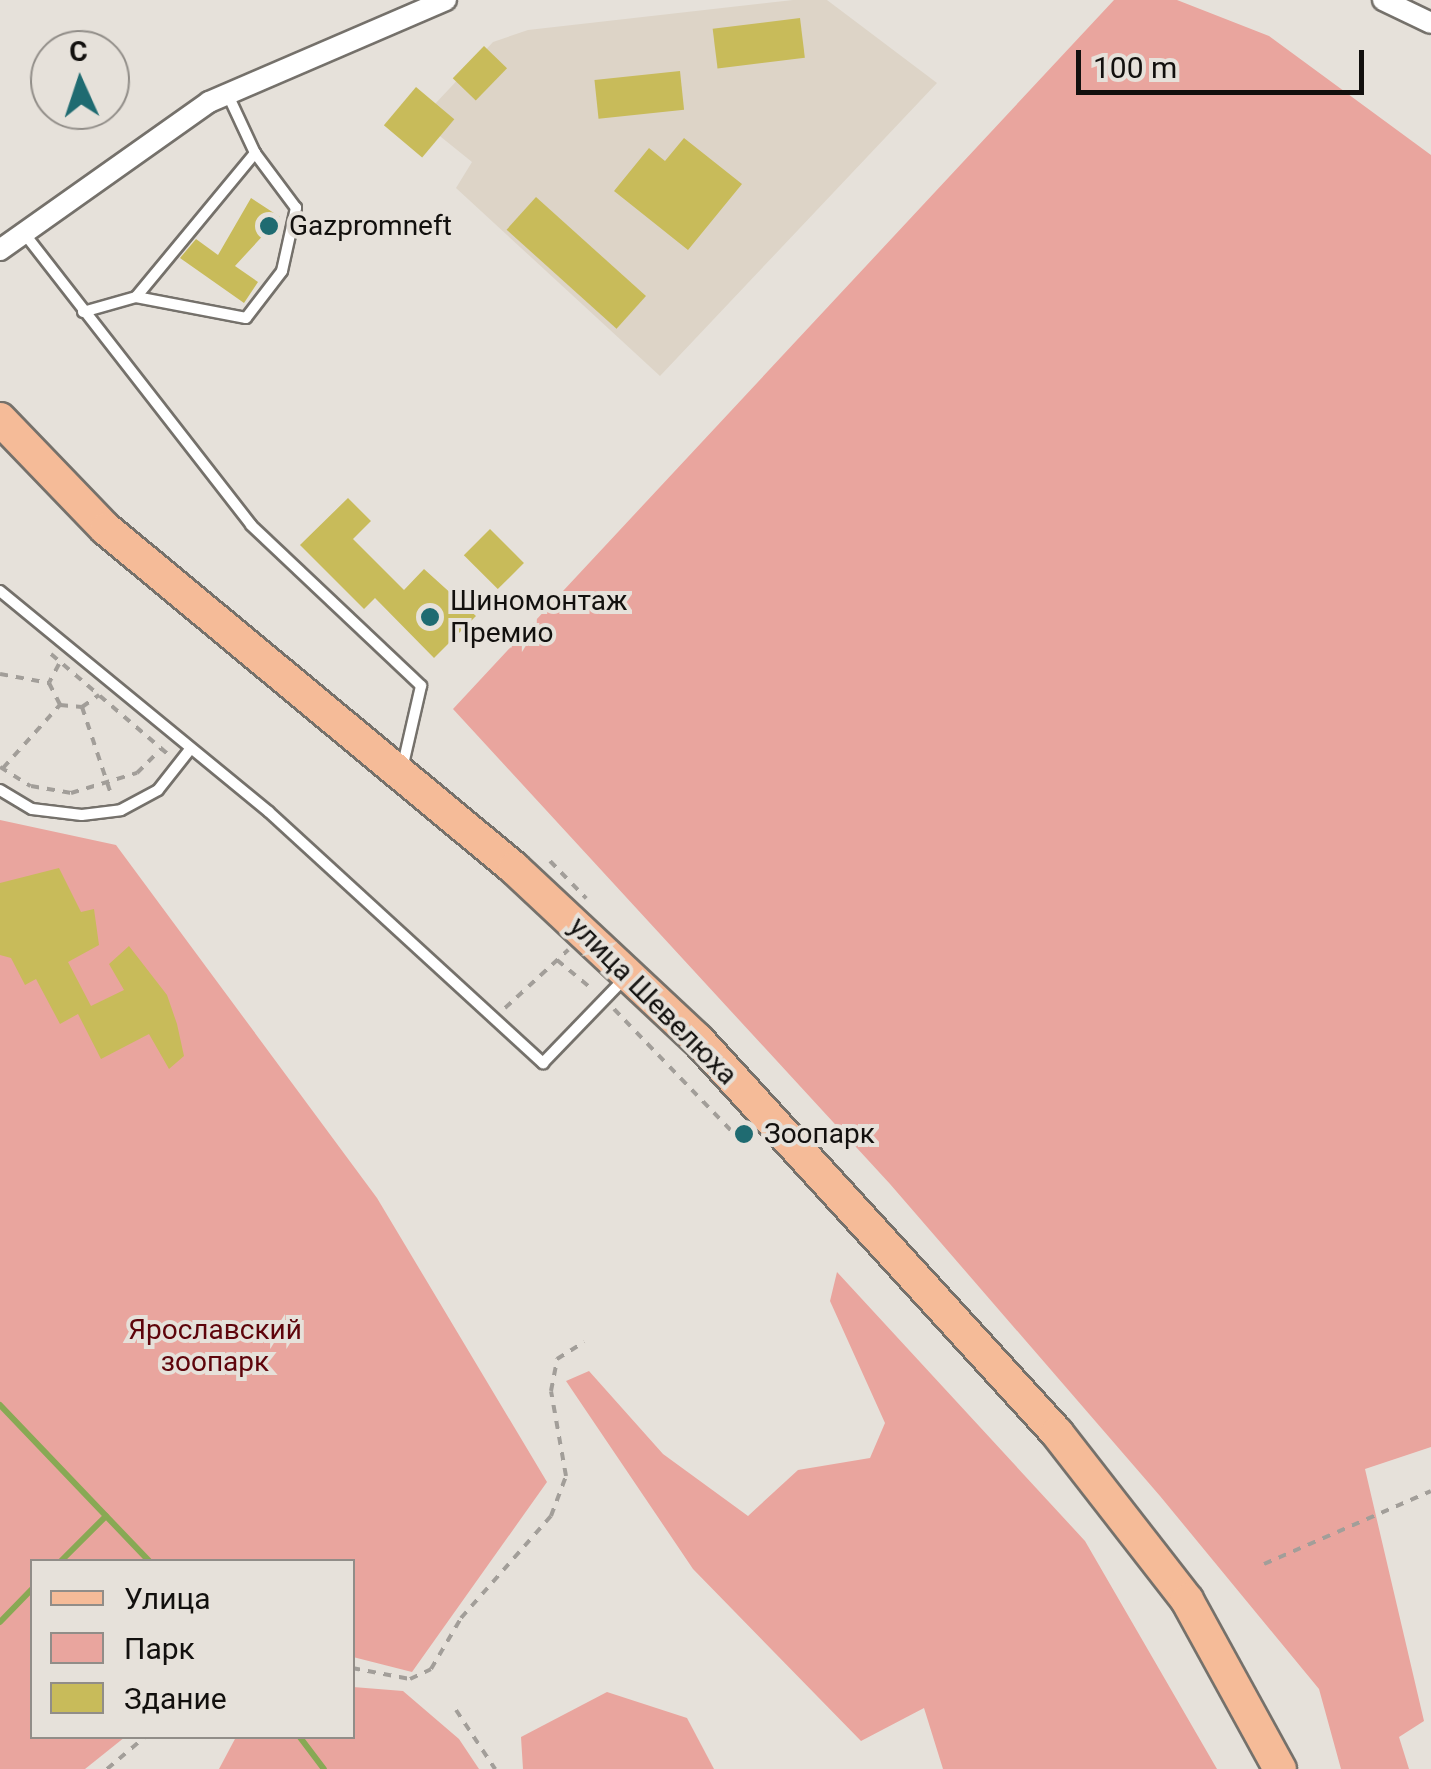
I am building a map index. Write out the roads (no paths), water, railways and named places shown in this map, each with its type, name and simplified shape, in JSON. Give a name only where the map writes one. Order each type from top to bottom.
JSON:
[{"type":"main road","name":"улица Шевелюха","points":[[0,418],[106,529],[401,775],[630,973],[1057,1433],[1187,1600],[1280,1769]]},
{"type":"street","points":[[0,250],[227,93],[446,0]]},
{"type":"street","points":[[1383,0],[1431,23]]},
{"type":"lane","points":[[83,312],[136,297],[246,318],[282,271],[296,208],[255,152],[227,93]]},
{"type":"lane","points":[[136,297],[255,152]]},
{"type":"lane","points":[[24,233],[251,525],[421,686],[401,775]]},
{"type":"lane","points":[[0,591],[191,748],[543,1063],[630,973]]},
{"type":"lane","points":[[0,790],[32,808],[82,815],[121,810],[158,790],[191,748]]},
{"type":"waterway","points":[[0,1405],[147,1559]]},
{"type":"waterway","points":[[63,1559],[106,1516]]},
{"type":"waterway","points":[[0,1622],[30,1591]]},
{"type":"waterway","points":[[301,1739],[324,1769]]},
{"type":"place","name":"Gazpromneft","points":[[269,226]]},
{"type":"place","name":"Шиномонтаж Премио","points":[[430,617]]},
{"type":"place","name":"Зоопарк","points":[[744,1134]]},
{"type":"park label","name":"Ярославский зоопарк","points":[[215,1346]]}]
